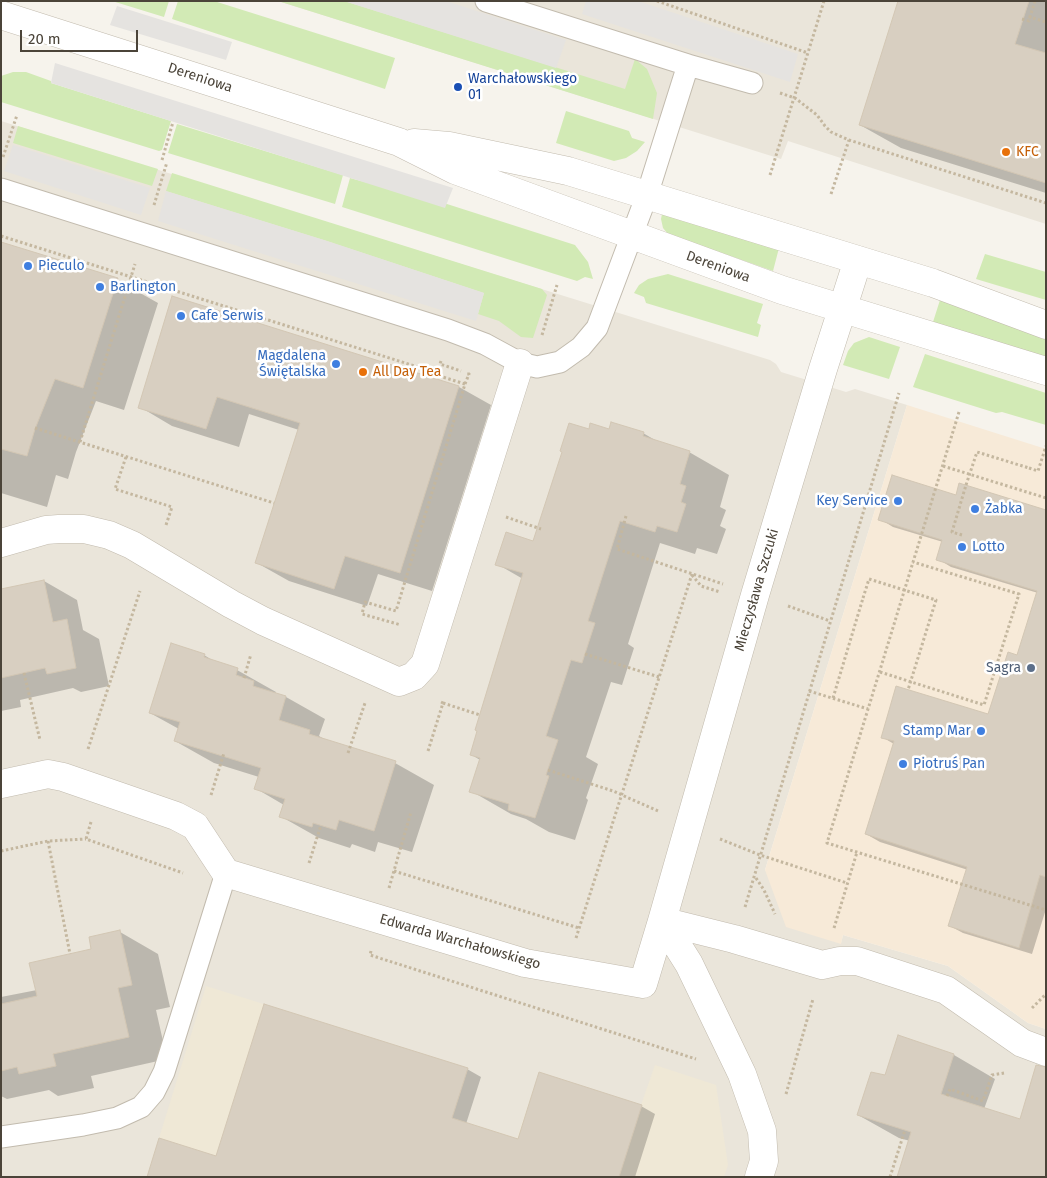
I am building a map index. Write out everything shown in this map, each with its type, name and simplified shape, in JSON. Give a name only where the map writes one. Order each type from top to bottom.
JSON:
[{"type":"street","name":"Dereniowa","points":[[1,15],[399,142],[455,170],[782,290],[1046,371]]},
{"type":"street","name":"Dereniowa","points":[[399,142],[449,146],[568,172],[933,283],[1046,325]]},
{"type":"street","name":"Mieczysława Szczuki","points":[[662,921],[755,595],[858,260]]},
{"type":"street","points":[[1,543],[46,530],[78,529],[109,535],[152,556],[239,609],[399,682],[414,676],[425,664],[520,364]]},
{"type":"street","points":[[1,784],[48,774],[176,816],[195,826],[224,880]]},
{"type":"street","name":"Edwarda Warchałowskiego","points":[[224,880],[525,963],[643,984],[662,921]]},
{"type":"street","points":[[662,921],[734,938],[822,965],[840,961],[857,961],[946,990],[1022,1042],[1046,1052]]},
{"type":"street","points":[[662,921],[688,964],[742,1074],[762,1131],[764,1161],[760,1177]]},
{"type":"lane","points":[[486,1],[540,9],[688,65],[752,83]]},
{"type":"lane","points":[[1,190],[448,330],[485,344],[520,364],[537,367],[560,362],[581,347],[597,328],[647,195],[688,65]]},
{"type":"lane","points":[[1,1137],[100,1122],[117,1118],[141,1107],[154,1092],[164,1072],[224,880]]},
{"type":"path","points":[[656,1],[808,53]]},
{"type":"path","points":[[770,174],[824,1]]},
{"type":"path","points":[[1022,19],[1029,21],[1035,1]]},
{"type":"path","points":[[1030,17],[1046,22]]},
{"type":"path","points":[[752,83],[795,98],[817,115],[824,126],[831,132],[849,140],[1046,202]]},
{"type":"path","points":[[1,162],[17,115]]},
{"type":"path","points":[[162,160],[173,122]]},
{"type":"path","points":[[831,194],[849,140]]},
{"type":"path","points":[[80,442],[167,162]]},
{"type":"path","points":[[1,236],[421,368],[424,371],[465,384]]},
{"type":"path","points":[[409,628],[362,614],[365,602],[396,611],[469,374],[463,372]]},
{"type":"path","points":[[755,877],[899,393]]},
{"type":"path","points":[[959,412],[827,843],[1046,910]]},
{"type":"path","points":[[35,428],[274,504]]},
{"type":"path","points":[[962,535],[952,532],[977,452],[1038,471],[1046,446]]},
{"type":"path","points":[[86,839],[89,786],[152,556],[162,538],[172,507],[115,489],[126,456]]},
{"type":"path","points":[[943,466],[1046,498]]},
{"type":"path","points":[[626,516],[617,549],[728,586]]},
{"type":"path","points":[[880,672],[984,705],[1019,594],[913,562]]},
{"type":"path","points":[[692,574],[701,586],[728,594]]},
{"type":"path","points":[[587,900],[692,574]]},
{"type":"path","points":[[833,698],[869,579],[936,600],[908,690]]},
{"type":"path","points":[[779,603],[830,621]]},
{"type":"path","points":[[585,654],[659,677]]},
{"type":"path","points":[[348,752],[376,671]]},
{"type":"path","points":[[24,673],[48,774]]},
{"type":"path","points":[[809,691],[868,709]]},
{"type":"path","points":[[442,703],[480,715]]},
{"type":"path","points":[[428,751],[439,716]]},
{"type":"path","points":[[210,798],[224,752]]},
{"type":"path","points":[[548,770],[621,794],[666,815]]},
{"type":"path","points":[[398,855],[411,812]]},
{"type":"path","points":[[308,866],[320,825]]},
{"type":"path","points":[[719,838],[760,855],[847,883]]},
{"type":"path","points":[[1,851],[48,841],[86,839],[224,880]]},
{"type":"path","points":[[48,841],[70,954]]},
{"type":"path","points":[[786,1094],[856,852]]},
{"type":"path","points":[[394,871],[579,928]]},
{"type":"path","points":[[410,968],[742,1074]]},
{"type":"path","points":[[1029,1012],[1046,994]]},
{"type":"path","points":[[551,1013],[553,1008]]},
{"type":"path","points":[[947,1096],[950,1089],[973,1097]]},
{"type":"path","points":[[890,1177],[905,1130]]},
{"type":"shaded area","points":[[278,1],[1046,1],[1046,224],[788,141],[781,159]]},
{"type":"shaded area","points":[[344,1],[446,1],[566,40],[556,68]]},
{"type":"shaded area","points":[[586,1],[638,1],[798,54],[790,82],[582,14]]},
{"type":"shaded area","points":[[117,6],[232,42],[226,60],[110,25]]},
{"type":"shaded area","points":[[55,63],[453,188],[445,208],[51,83]]},
{"type":"shaded area","points":[[1,121],[770,360],[776,364],[781,372],[846,392],[855,389],[907,405],[765,870],[841,943],[843,935],[948,966],[1028,1023],[1046,1029],[1046,1177],[1,1177]]},
{"type":"shaded area","points":[[13,145],[150,188],[141,215],[4,171]]},
{"type":"shaded area","points":[[166,191],[327,241],[484,293],[476,321],[158,221]]},
{"type":"shaded area","points":[[907,405],[1046,449],[1046,1029],[1028,1023],[948,966],[843,935],[841,944],[786,927],[765,870]]},
{"type":"shaded area","points":[[206,986],[468,1068],[452,1118],[517,1138],[539,1072],[641,1105],[655,1065],[716,1085],[728,1165],[724,1177],[147,1177]]},
{"type":"green space","points":[[112,1],[169,1],[164,17]]},
{"type":"green space","points":[[178,1],[214,1],[395,58],[385,89],[172,19]]},
{"type":"green space","points":[[278,1],[344,1],[625,89],[635,59],[647,69],[657,93],[653,119]]},
{"type":"green space","points":[[13,72],[26,72],[51,81],[51,83],[171,121],[162,150],[159,151],[1,102],[1,76]]},
{"type":"green space","points":[[566,111],[629,131],[632,138],[645,142],[637,151],[626,158],[614,161],[556,143]]},
{"type":"green space","points":[[177,124],[343,175],[335,204],[168,153]]},
{"type":"green space","points":[[18,126],[158,169],[152,186],[13,143]]},
{"type":"green space","points":[[172,173],[542,289],[547,295],[533,338],[521,337],[499,321],[478,314],[484,293],[327,241],[166,191]]},
{"type":"green space","points":[[350,178],[447,204],[575,245],[588,262],[593,279],[585,277],[577,281],[342,207]]},
{"type":"green space","points":[[662,214],[779,248],[773,271],[668,234],[663,228]]},
{"type":"green space","points":[[985,254],[1046,272],[1046,300],[976,279]]},
{"type":"green space","points":[[668,274],[763,304],[757,323],[761,325],[758,337],[646,303],[644,297],[634,293],[639,285],[648,279]]},
{"type":"green space","points":[[940,300],[1046,337],[1046,358],[933,322]]},
{"type":"green space","points":[[869,337],[900,347],[889,379],[843,365],[848,351],[854,343]]},
{"type":"green space","points":[[925,354],[1046,393],[1046,425],[1002,412],[996,413],[913,387]]},
{"type":"building","points":[[898,1],[1029,1],[1015,44],[1046,53],[1046,183],[859,125]]},
{"type":"building","points":[[1,242],[118,278],[83,388],[55,379],[35,429],[27,456],[1,449]]},
{"type":"building","points":[[172,296],[459,386],[400,573],[345,556],[334,589],[255,563],[300,423],[217,397],[206,429],[138,408]]},
{"type":"building","points":[[611,422],[644,432],[643,436],[690,451],[680,484],[686,486],[681,502],[686,504],[677,532],[657,526],[655,532],[620,521],[588,621],[595,623],[582,663],[571,660],[546,736],[558,740],[546,775],[549,776],[535,818],[508,810],[509,804],[469,792],[480,758],[470,755],[477,731],[475,730],[523,573],[495,565],[506,532],[533,541],[562,452],[560,451],[569,423],[589,429],[590,423],[609,429]]},
{"type":"building","points":[[892,475],[956,495],[959,483],[1046,510],[1046,877],[1040,875],[1019,948],[948,926],[967,867],[865,834],[894,741],[881,738],[896,686],[988,714],[1008,652],[1017,655],[1037,591],[936,560],[942,540],[878,520]]},
{"type":"building","points":[[44,580],[53,622],[67,619],[76,668],[47,674],[45,668],[1,678],[1,589]]},
{"type":"building","points":[[171,643],[205,654],[204,657],[238,668],[236,675],[254,681],[253,686],[286,696],[279,720],[310,730],[309,734],[396,761],[374,831],[339,820],[336,830],[313,823],[312,827],[279,817],[285,799],[254,789],[261,768],[174,741],[180,722],[149,713]]},
{"type":"building","points":[[120,930],[132,985],[118,988],[129,1037],[53,1054],[56,1066],[19,1074],[17,1067],[1,1071],[1,1004],[37,996],[29,963],[91,949],[89,937]]},
{"type":"building","points":[[264,1004],[468,1068],[452,1118],[518,1139],[539,1072],[642,1105],[619,1177],[147,1177],[159,1138],[216,1156]]},
{"type":"building","points":[[898,1035],[954,1054],[941,1094],[1020,1119],[1036,1065],[1046,1067],[1046,1177],[897,1177],[911,1132],[857,1115],[871,1072],[885,1075]]},
{"type":"place","name":"Warchałowskiego 01","points":[[458,87]]},
{"type":"place","name":"KFC","points":[[1006,152]]},
{"type":"place","name":"Pieculo","points":[[28,266]]},
{"type":"place","name":"Barlington","points":[[100,287]]},
{"type":"place","name":"Cafe Serwis","points":[[181,316]]},
{"type":"place","name":"Magdalena Świętalska","points":[[336,364]]},
{"type":"place","name":"All Day Tea","points":[[363,372]]},
{"type":"place","name":"Key Service","points":[[898,501]]},
{"type":"place","name":"Żabka","points":[[975,509]]},
{"type":"place","name":"Lotto","points":[[962,547]]},
{"type":"place","name":"Sagra","points":[[1031,668]]},
{"type":"place","name":"Stamp Mar","points":[[981,731]]},
{"type":"place","name":"Piotruś Pan","points":[[903,764]]}]
